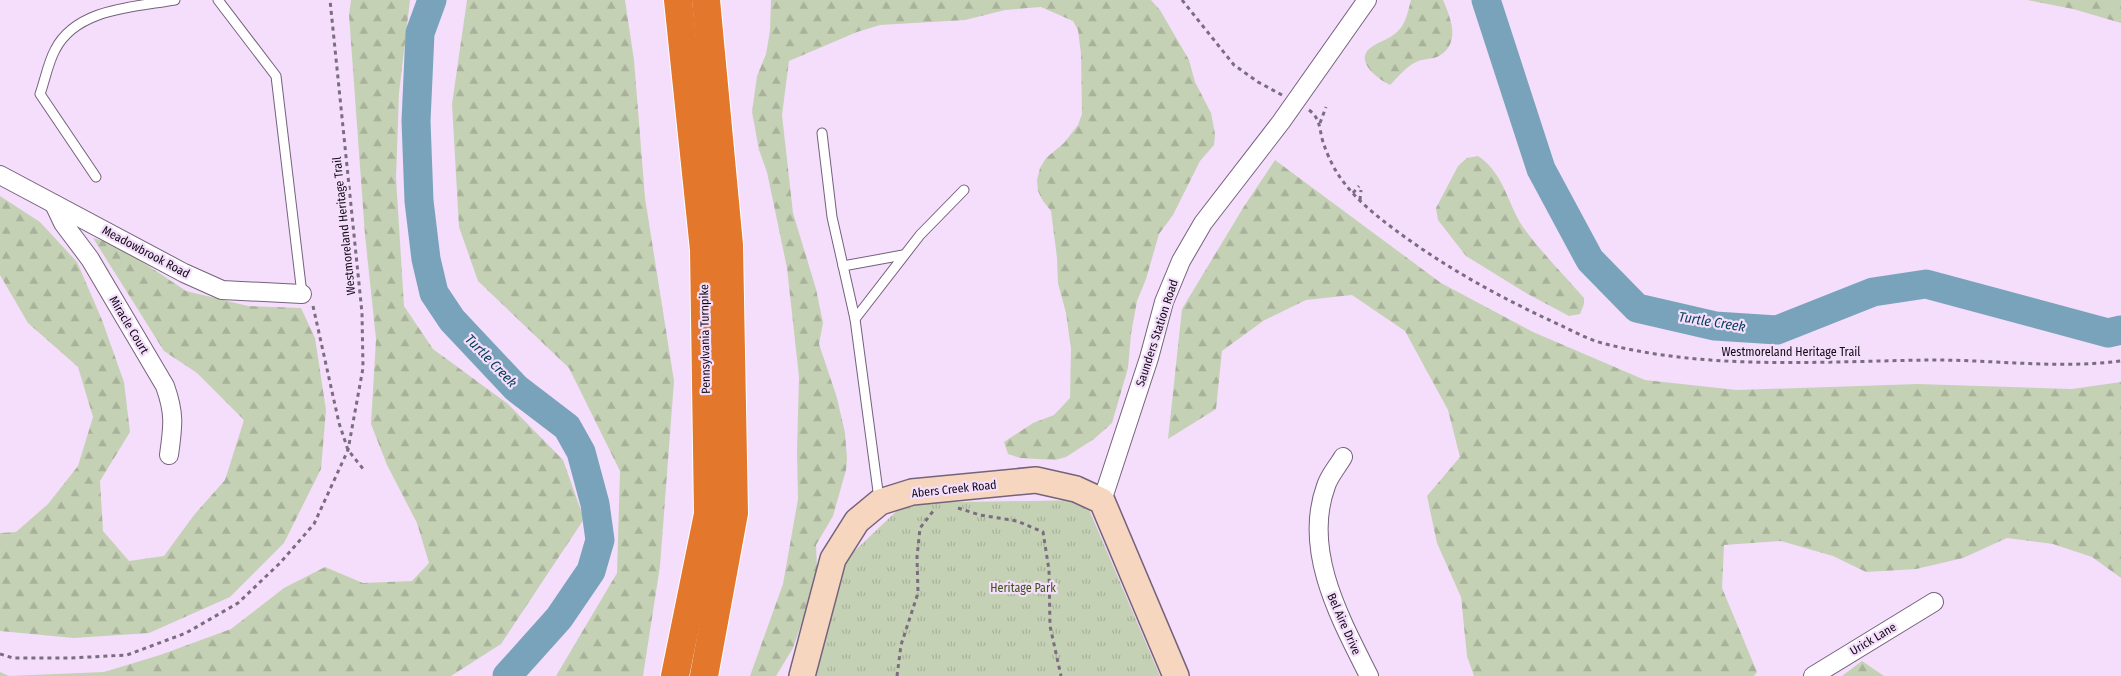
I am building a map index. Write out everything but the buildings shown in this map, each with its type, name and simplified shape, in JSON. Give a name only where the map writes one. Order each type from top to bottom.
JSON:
[{"type":"highway","name":"Pennsylvania Turnpike","points":[[675,676],[708,514],[704,250],[678,0]]},
{"type":"highway","name":"Pennsylvania Turnpike","points":[[704,676],[734,513],[729,246],[706,0]]},
{"type":"street","name":"Saunders Station Road","points":[[1102,501],[1149,358],[1164,302],[1181,261],[1203,224],[1296,102],[1367,0]]},
{"type":"street","name":"Meadowbrook Road","points":[[0,175],[184,273],[222,290],[302,294]]},
{"type":"street","name":"Miracle Court","points":[[54,204],[63,223],[90,259],[165,386],[172,404],[174,419],[170,455]]},
{"type":"street","name":"Bel Aire Drive","points":[[1344,457],[1326,485],[1320,510],[1319,539],[1329,589],[1368,676]]},
{"type":"street","name":"Abers Creek Road","points":[[802,676],[833,559],[857,521],[880,502],[912,492],[1036,480],[1076,489],[1102,501]]},
{"type":"street","points":[[1102,501],[1176,676]]},
{"type":"street","name":"Urick Lane","points":[[1813,676],[1934,602]]},
{"type":"lane","points":[[96,177],[40,94],[55,50],[72,28],[108,12],[176,0]]},
{"type":"lane","points":[[218,0],[276,76],[302,294]]},
{"type":"lane","points":[[822,133],[832,217],[855,319],[880,502]]},
{"type":"lane","points":[[855,319],[920,235],[964,190]]},
{"type":"lane","points":[[843,266],[903,256]]},
{"type":"path","name":"Westmoreland Heritage Trail","points":[[0,654],[13,658],[127,655],[186,633],[238,603],[280,563],[314,524],[348,450],[363,368],[362,313],[330,0]]},
{"type":"path","points":[[1182,0],[1234,66],[1258,82],[1296,102],[1315,115],[1320,124]]},
{"type":"path","points":[[1320,124],[1326,107]]},
{"type":"path","name":"Westmoreland Heritage Trail","points":[[1320,124],[1323,141],[1336,171],[1360,201],[1396,231],[1460,274],[1531,312],[1600,342],[1668,356],[1736,362],[1944,360],[2058,364],[2121,361]]},
{"type":"path","points":[[1353,193],[1360,188],[1360,201]]},
{"type":"path","points":[[302,294],[311,298],[348,450],[364,470]]},
{"type":"path","points":[[954,507],[980,515],[1017,521],[1043,532],[1049,570],[1050,626],[1061,676]]},
{"type":"path","points":[[897,676],[901,645],[918,593],[920,528],[934,511],[940,508]]},
{"type":"green space","points":[[351,0],[410,0],[399,93],[396,178],[404,306],[433,349],[508,404],[563,460],[584,519],[501,644],[451,676],[9,676],[104,672],[160,655],[231,629],[284,588],[325,567],[363,583],[412,581],[429,563],[417,523],[387,465],[371,424],[376,339],[365,235],[349,15]]},
{"type":"green space","points":[[467,0],[625,0],[634,60],[645,198],[674,381],[660,566],[643,676],[556,676],[617,573],[620,471],[569,368],[478,281],[459,227],[452,104]]},
{"type":"green space","points":[[771,0],[1151,0],[1160,10],[1189,60],[1195,82],[1211,113],[1215,134],[1214,145],[1200,161],[1173,215],[1159,234],[1146,279],[1137,301],[1131,334],[1128,368],[1112,423],[1094,439],[1066,457],[1055,460],[1020,458],[1008,454],[1004,442],[1033,423],[1054,415],[1070,398],[1071,349],[1066,313],[1058,283],[1051,211],[1038,191],[1037,180],[1040,168],[1046,158],[1064,143],[1078,125],[1082,114],[1081,54],[1078,30],[1073,21],[1041,7],[1005,10],[965,20],[880,25],[857,32],[789,61],[782,115],[793,213],[816,289],[823,323],[819,344],[837,398],[845,433],[847,459],[846,470],[833,516],[816,545],[817,568],[809,602],[793,648],[776,676],[750,676],[783,584],[798,499],[799,377],[787,268],[767,172],[759,150],[752,112],[757,76],[766,54],[770,31]]},
{"type":"green space","points":[[1411,0],[1443,0],[1451,23],[1452,38],[1446,51],[1439,56],[1412,64],[1390,85],[1378,78],[1368,68],[1365,57],[1367,51],[1373,46],[1392,36],[1400,29]]},
{"type":"green space","points":[[2027,0],[2121,0],[2121,23],[2073,9]]},
{"type":"green space","points":[[1478,156],[1494,171],[1523,227],[1584,298],[1580,314],[1569,316],[1526,293],[1466,256],[1438,220],[1436,208],[1458,166],[1467,158]]},
{"type":"green space","points":[[1275,160],[1441,283],[1533,332],[1645,380],[1737,390],[1918,384],[2072,389],[2121,382],[2121,578],[2092,557],[2053,544],[2007,538],[1963,558],[1916,569],[1866,572],[1833,556],[1781,541],[1724,545],[1722,588],[1757,672],[1754,676],[1474,676],[1467,656],[1461,597],[1437,543],[1427,496],[1460,457],[1448,410],[1405,331],[1352,295],[1306,300],[1263,321],[1222,351],[1216,409],[1168,439],[1182,309],[1243,208]]},
{"type":"green space","points":[[0,196],[40,222],[77,262],[102,320],[124,382],[130,432],[100,481],[103,531],[129,561],[164,556],[194,515],[225,480],[244,420],[197,373],[164,351],[93,238],[117,245],[186,291],[248,306],[301,308],[315,338],[326,410],[321,469],[284,543],[230,597],[149,633],[74,638],[0,631],[0,533],[16,532],[48,504],[78,466],[93,417],[78,367],[28,323],[0,275]]},
{"type":"green space","name":"Heritage Park","points":[[1085,500],[1160,676],[808,676],[846,559],[905,503]]},
{"type":"green space","points":[[1862,661],[1884,676],[1842,676]]},
{"type":"green space","points":[[0,672],[9,676],[0,676]]},
{"type":"waterway","name":"Turtle Creek","points":[[432,0],[420,33],[416,121],[419,201],[426,259],[434,293],[452,320],[516,388],[567,427],[581,452],[595,504],[600,540],[591,571],[559,618],[507,676]]},
{"type":"waterway","name":"Turtle Creek","points":[[1486,0],[1541,169],[1590,260],[1637,308],[1715,326],[1777,330],[1873,292],[1926,284],[2108,333],[2121,330]]}]
